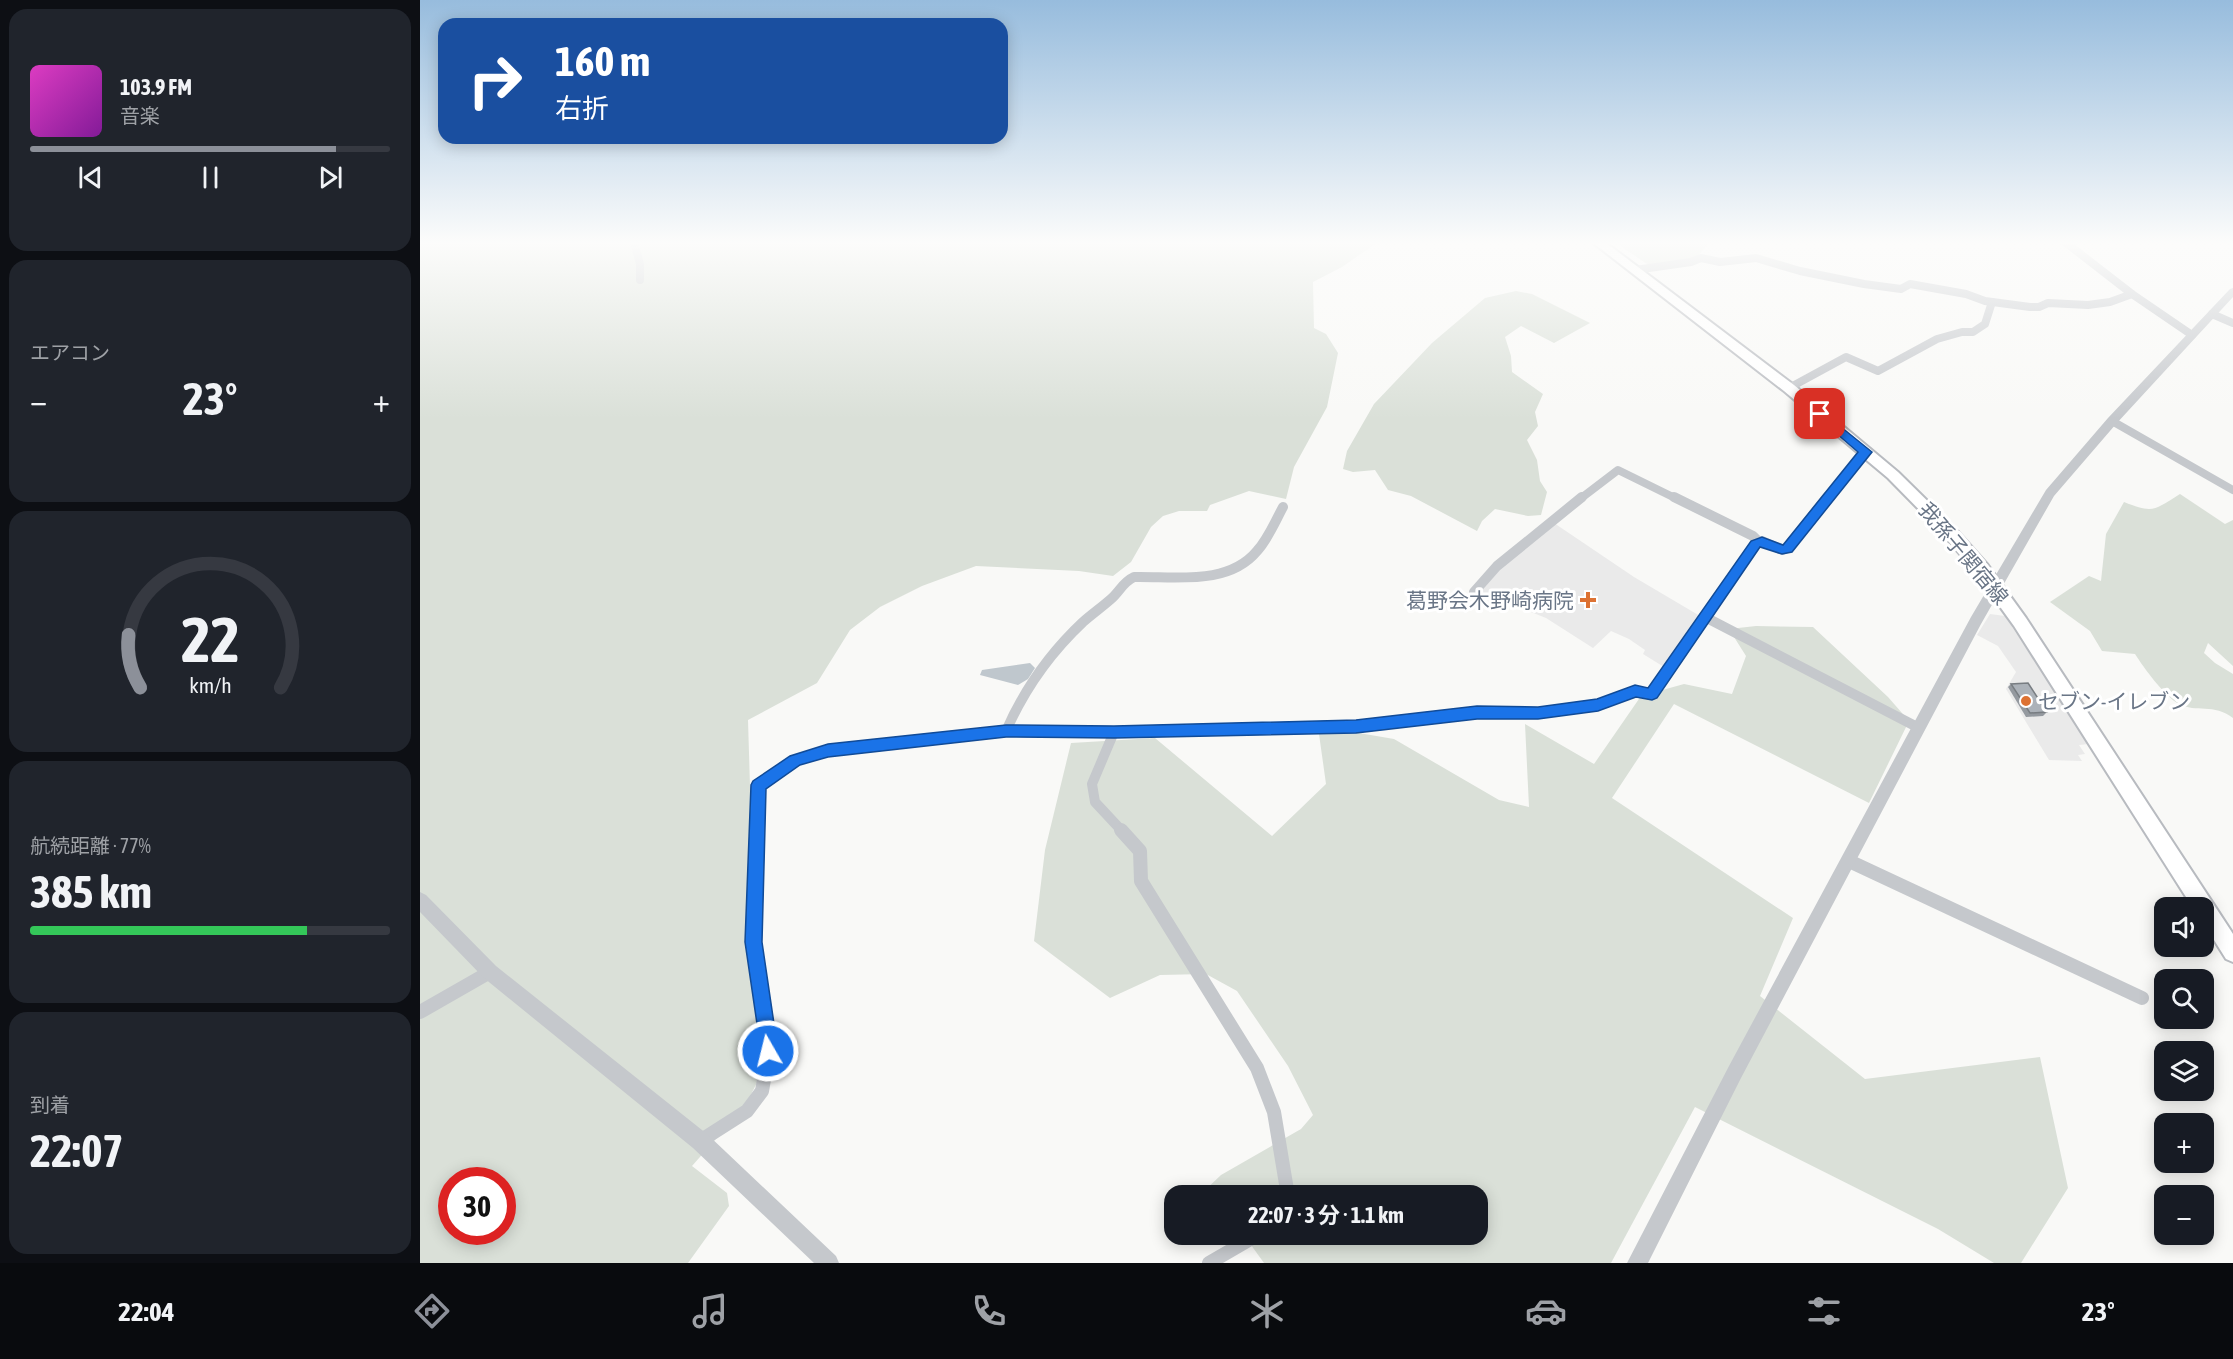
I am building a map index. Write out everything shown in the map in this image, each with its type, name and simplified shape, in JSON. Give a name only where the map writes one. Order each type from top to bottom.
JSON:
[{"type":"main road","name":"我孫子関宿線","points":[[1675,301],[1789,388],[1866,452],[1934,514],[1996,587],[2226,927],[2233,952]]},
{"type":"street","points":[[1987,301],[2030,307],[2039,307],[2049,303],[2088,305],[2113,301]]},
{"type":"street","points":[[2142,301],[2192,335]]},
{"type":"street","points":[[1637,1263],[1735,1072],[1919,728],[2050,493],[2224,301]]},
{"type":"street","points":[[1789,388],[1846,357],[1878,371],[1901,356],[1940,339],[1962,331],[1973,332],[1984,324],[1992,302]]},
{"type":"street","points":[[2212,314],[2233,324]]},
{"type":"street","points":[[2112,422],[2233,490]]},
{"type":"street","points":[[1474,592],[1477,584],[1500,563],[1618,470],[1753,536],[1759,542],[1782,550],[1787,548],[1860,456],[1866,452]]},
{"type":"street","points":[[1006,731],[1023,697],[1060,646],[1084,621],[1120,591],[1125,581],[1134,577],[1215,576],[1228,572],[1258,554],[1283,507]]},
{"type":"street","points":[[700,1141],[747,1111],[762,1091],[768,1051],[754,942],[759,785],[795,760],[828,751],[1006,731],[1114,732],[1356,726],[1477,712],[1538,713],[1598,705],[1635,691],[1652,694],[1759,542]]},
{"type":"street","points":[[1705,617],[1919,728]]},
{"type":"street","points":[[1114,732],[1092,784],[1095,802],[1140,851],[1142,881],[1257,1068],[1274,1112],[1286,1185]]},
{"type":"street","points":[[1849,861],[2142,998]]},
{"type":"street","points":[[422,904],[490,972],[700,1141],[829,1263]]},
{"type":"street","points":[[420,1012],[490,972]]},
{"type":"street","points":[[1209,1263],[1240,1245]]},
{"type":"shaded area","points":[[420,301],[1313,301],[1314,328],[1326,334],[1338,353],[1327,407],[1294,467],[1286,499],[1249,491],[1210,505],[1207,511],[1179,511],[1163,516],[1151,527],[1131,562],[1113,576],[1079,571],[976,566],[922,586],[880,607],[850,630],[817,683],[748,720],[750,786],[753,792],[752,912],[762,1073],[745,1106],[692,1166],[727,1193],[729,1206],[688,1263],[420,1263]]},
{"type":"shaded area","points":[[1482,301],[1546,301],[1590,323],[1554,343],[1521,326],[1505,337],[1511,356],[1512,372],[1543,394],[1535,412],[1538,426],[1527,440],[1537,460],[1540,481],[1547,492],[1541,515],[1528,516],[1495,509],[1482,521],[1477,531],[1411,496],[1388,490],[1375,470],[1353,472],[1343,469],[1347,451],[1374,404],[1432,343]]},
{"type":"shaded area","points":[[2180,494],[2225,524],[2233,520],[2233,666],[2208,643],[2204,653],[2233,674],[2233,718],[2226,713],[2212,709],[2185,707],[2179,704],[2161,688],[2135,654],[2102,651],[2090,631],[2050,602],[2089,576],[2101,581],[2106,534],[2124,502],[2154,509]]},
{"type":"shaded area","name":"葛野会木野崎病院","points":[[1554,523],[1634,577],[1700,616],[1664,667],[1643,654],[1645,650],[1629,639],[1611,631],[1593,648],[1546,618],[1481,592],[1488,578]]},
{"type":"shaded area","points":[[1990,614],[2005,616],[2089,744],[2079,745],[2085,754],[2078,755],[2082,761],[2049,760],[2006,689],[2016,672],[1998,646],[1977,635]]},
{"type":"shaded area","points":[[1756,626],[1813,627],[1888,697],[1909,721],[1869,803],[1674,704],[1612,798],[1793,918],[1760,996],[1865,1079],[2040,1057],[2068,1188],[2021,1263],[1994,1263],[1938,1229],[1695,1107],[1611,1263],[1264,1263],[1251,1245],[1488,1245],[1488,1185],[1210,1185],[1221,1175],[1301,1129],[1313,1115],[1288,1066],[1237,991],[1206,974],[1160,975],[1110,998],[1034,941],[1045,850],[1071,743],[1155,738],[1272,836],[1326,784],[1319,734],[1353,732],[1394,739],[1499,800],[1529,807],[1525,724],[1594,764],[1641,696],[1684,684],[1732,694],[1746,656],[1729,629]]},
{"type":"shaded area","points":[[1030,663],[1035,668],[1028,679],[1018,685],[980,675],[982,670]]},
{"type":"building","points":[[2028,683],[2047,712],[2030,713],[2011,684]]},
{"type":"place","name":"葛野会木野崎病院","points":[[1588,600]]},
{"type":"place","name":"セブン-イレブン","points":[[2026,701]]},
{"type":"route","points":[[768,1051],[754,942],[759,785],[795,760],[828,751],[1006,731],[1114,732],[1356,726],[1477,712],[1538,713],[1598,705],[1635,691],[1652,694],[1756,544],[1762,541],[1785,550],[1860,456],[1866,452],[1820,414]]}]
